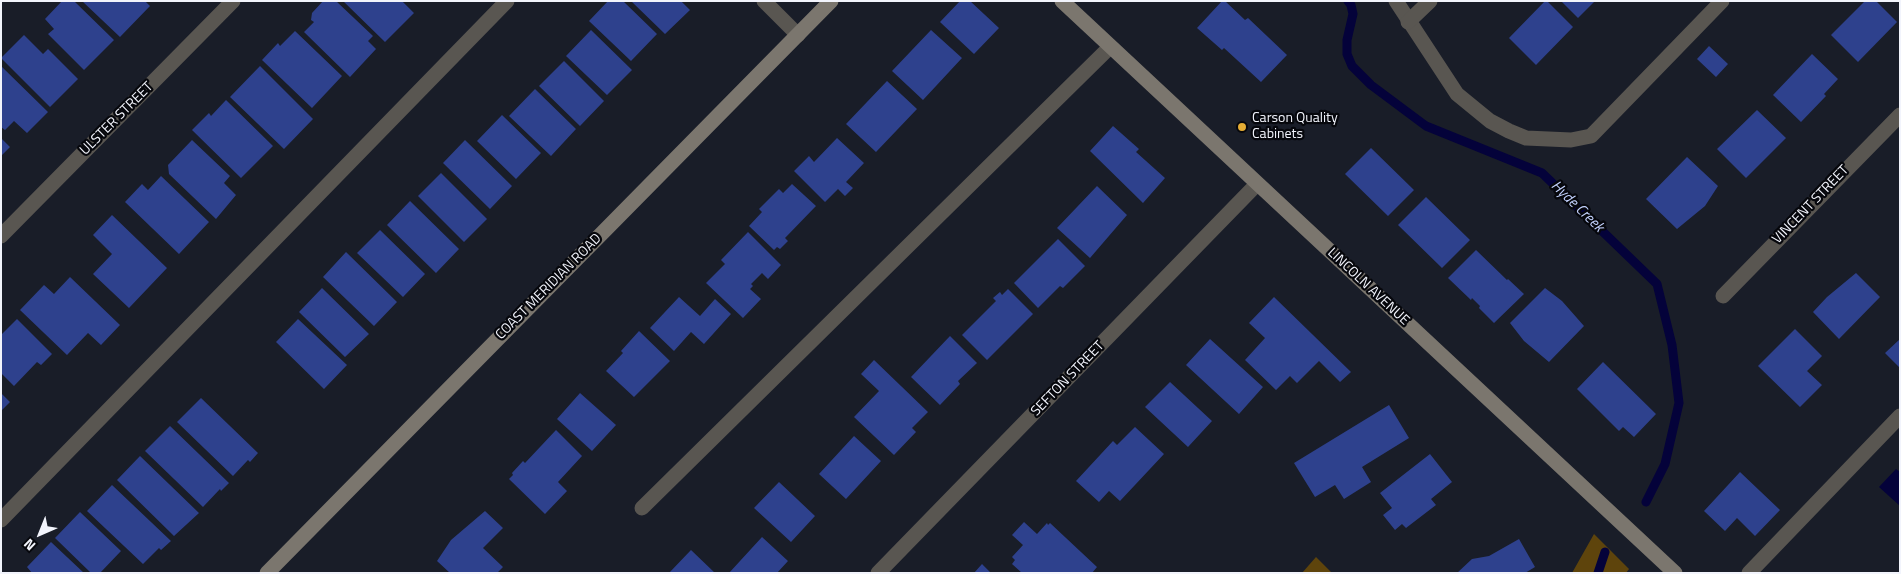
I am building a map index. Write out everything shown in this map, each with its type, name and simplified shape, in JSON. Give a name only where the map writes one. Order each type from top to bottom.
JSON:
[{"type":"main road","name":"COAST MERIDIAN ROAD","points":[[267,573],[831,1]]},
{"type":"main road","name":"LINCOLN AVENUE","points":[[1062,1],[1675,573]]},
{"type":"street","name":"ULSTER STREET","points":[[1,236],[234,1]]},
{"type":"street","points":[[1,520],[507,1]]},
{"type":"street","points":[[764,1],[798,35]]},
{"type":"street","points":[[1396,1],[1457,94],[1490,121],[1509,132],[1526,138],[1571,140],[1591,136],[1722,1]]},
{"type":"street","points":[[1408,22],[1430,1]]},
{"type":"street","points":[[642,508],[1110,47]]},
{"type":"street","name":"VINCENT STREET","points":[[1723,296],[1900,115]]},
{"type":"street","name":"SEFTON STREET","points":[[878,573],[1257,184]]},
{"type":"street","points":[[1748,573],[1900,416]]},
{"type":"shaded area","points":[[1896,469],[1900,472],[1900,506],[1879,487]]},
{"type":"shaded area","points":[[1594,534],[1629,569],[1626,573],[1572,573]]},
{"type":"shaded area","points":[[1316,557],[1332,573],[1302,573]]},
{"type":"building","points":[[62,1],[74,1],[114,40],[84,70],[48,34],[54,29],[45,19]]},
{"type":"building","points":[[82,1],[145,1],[150,6],[120,37]]},
{"type":"building","points":[[323,1],[336,1],[373,36],[368,41],[376,49],[350,77],[304,32],[314,22],[311,20],[312,13]]},
{"type":"building","points":[[343,1],[402,1],[414,13],[385,42]]},
{"type":"building","points":[[608,1],[623,1],[657,34],[631,61],[589,21]]},
{"type":"building","points":[[631,1],[681,1],[690,10],[665,34]]},
{"type":"building","points":[[960,1],[970,1],[999,28],[974,54],[940,22]]},
{"type":"building","points":[[1222,1],[1225,1],[1245,20],[1248,18],[1287,55],[1261,82],[1224,48],[1222,50],[1197,28]]},
{"type":"building","points":[[1545,1],[1573,27],[1536,65],[1509,38]]},
{"type":"building","points":[[1561,1],[1595,1],[1578,18]]},
{"type":"building","points":[[1865,1],[1876,1],[1897,22],[1858,62],[1831,35]]},
{"type":"building","points":[[591,30],[632,70],[607,95],[566,56]]},
{"type":"building","points":[[931,30],[962,58],[923,100],[892,71]]},
{"type":"building","points":[[295,31],[342,76],[312,108],[262,60],[278,43],[280,46]]},
{"type":"building","points":[[24,35],[43,54],[48,49],[78,79],[50,107],[1,58]]},
{"type":"building","points":[[1709,46],[1728,64],[1716,77],[1697,59]]},
{"type":"building","points":[[1812,54],[1838,79],[1824,94],[1826,96],[1801,122],[1773,95]]},
{"type":"building","points":[[564,61],[604,101],[580,126],[539,86]]},
{"type":"building","points":[[1,66],[48,112],[27,133],[14,121],[5,130],[1,127]]},
{"type":"building","points":[[260,66],[313,119],[284,149],[230,97]]},
{"type":"building","points":[[887,81],[917,109],[876,152],[846,124]]},
{"type":"building","points":[[535,89],[576,129],[551,156],[509,116]]},
{"type":"building","points":[[226,100],[273,146],[241,178],[192,130],[209,113],[211,116]]},
{"type":"building","points":[[1757,110],[1786,138],[1746,178],[1717,149]]},
{"type":"building","points":[[502,115],[541,153],[516,179],[477,141]]},
{"type":"building","points":[[1113,126],[1139,149],[1136,152],[1165,178],[1143,203],[1090,151]]},
{"type":"building","points":[[1,138],[10,147],[1,156]]},
{"type":"building","points":[[837,138],[864,163],[846,182],[853,188],[845,196],[838,189],[825,202],[794,171],[809,156],[814,162]]},
{"type":"building","points":[[192,140],[230,176],[224,183],[236,195],[216,219],[169,174],[168,165]]},
{"type":"building","points":[[465,140],[512,186],[490,209],[443,163]]},
{"type":"building","points":[[1371,148],[1414,190],[1388,216],[1345,174]]},
{"type":"building","points":[[1687,157],[1718,186],[1705,206],[1677,229],[1646,199]]},
{"type":"building","points":[[441,173],[487,219],[464,242],[418,196]]},
{"type":"building","points":[[161,176],[209,222],[179,254],[125,202],[142,184],[148,190]]},
{"type":"building","points":[[792,184],[816,206],[785,238],[788,241],[780,249],[777,247],[774,250],[749,226],[762,212],[759,209],[779,189],[783,193]]},
{"type":"building","points":[[1097,186],[1127,215],[1090,258],[1057,228]]},
{"type":"building","points":[[1426,197],[1470,240],[1442,268],[1398,225]]},
{"type":"building","points":[[410,201],[459,249],[436,273],[387,225]]},
{"type":"building","points":[[112,215],[167,268],[129,308],[93,274],[112,254],[93,235]]},
{"type":"building","points":[[380,230],[425,274],[403,297],[357,253]]},
{"type":"building","points":[[748,232],[781,265],[768,279],[762,273],[751,284],[753,286],[750,289],[761,299],[743,318],[706,283],[725,264],[721,260]]},
{"type":"building","points":[[1058,239],[1085,266],[1063,288],[1060,286],[1038,308],[1014,283]]},
{"type":"building","points":[[1476,250],[1524,294],[1494,323],[1472,298],[1471,300],[1448,278]]},
{"type":"building","points":[[346,252],[397,302],[374,326],[323,277]]},
{"type":"building","points":[[1856,273],[1880,297],[1839,339],[1813,312],[1827,297]]},
{"type":"building","points":[[70,277],[120,325],[101,345],[88,333],[67,355],[20,310],[44,285],[54,294]]},
{"type":"building","points":[[322,288],[369,334],[345,357],[299,312]]},
{"type":"building","points":[[1545,288],[1562,301],[1584,326],[1549,362],[1524,341],[1510,323]]},
{"type":"building","points":[[1008,289],[1033,314],[987,360],[962,335],[996,301],[993,298],[1000,292],[1002,295]]},
{"type":"building","points":[[679,297],[700,316],[715,299],[731,314],[704,344],[691,332],[674,351],[650,328]]},
{"type":"building","points":[[1274,297],[1351,372],[1340,382],[1319,361],[1297,383],[1290,376],[1276,390],[1245,360],[1265,338],[1249,323]]},
{"type":"building","points":[[17,319],[52,354],[41,365],[37,362],[14,386],[1,373],[1,335]]},
{"type":"building","points":[[298,319],[347,365],[324,389],[276,342]]},
{"type":"building","points":[[1795,329],[1822,356],[1807,371],[1822,385],[1800,407],[1758,366]]},
{"type":"building","points":[[639,331],[670,361],[634,397],[606,371],[623,353],[621,351]]},
{"type":"building","points":[[950,336],[977,363],[958,381],[960,384],[940,405],[911,377]]},
{"type":"building","points":[[1210,339],[1263,387],[1239,414],[1186,365]]},
{"type":"building","points":[[1900,339],[1900,368],[1885,353]]},
{"type":"building","points":[[874,360],[928,412],[912,428],[916,432],[894,455],[854,417],[879,391],[861,374]]},
{"type":"building","points":[[1603,362],[1656,414],[1634,437],[1623,427],[1619,431],[1577,389]]},
{"type":"building","points":[[1170,382],[1212,421],[1188,447],[1145,407]]},
{"type":"building","points":[[1,393],[10,402],[1,411]]},
{"type":"building","points":[[580,393],[616,425],[592,451],[557,419]]},
{"type":"building","points":[[201,398],[258,453],[250,462],[248,460],[233,476],[177,422]]},
{"type":"building","points":[[1389,405],[1409,438],[1362,467],[1371,482],[1344,499],[1335,485],[1315,497],[1294,463]]},
{"type":"building","points":[[170,426],[229,483],[221,491],[220,489],[203,507],[145,451]]},
{"type":"building","points":[[1135,427],[1164,454],[1120,501],[1109,491],[1099,502],[1076,481],[1113,441],[1117,445]]},
{"type":"building","points":[[556,430],[582,456],[558,482],[567,491],[545,514],[509,479],[523,461],[525,463]]},
{"type":"building","points":[[854,436],[881,461],[846,499],[819,474]]},
{"type":"building","points":[[1430,454],[1452,482],[1431,499],[1436,505],[1406,528],[1402,524],[1395,530],[1383,515],[1392,508],[1380,493]]},
{"type":"building","points":[[140,456],[199,513],[174,536],[117,480]]},
{"type":"building","points":[[1740,472],[1780,510],[1755,536],[1737,518],[1725,531],[1704,511]]},
{"type":"building","points":[[779,482],[815,516],[791,542],[754,508]]},
{"type":"building","points":[[112,485],[171,541],[161,550],[159,548],[143,564],[87,511]]},
{"type":"building","points":[[485,511],[503,528],[483,548],[503,567],[497,573],[450,573],[437,561],[451,540]]},
{"type":"building","points":[[80,512],[121,551],[100,573],[91,573],[55,538]]},
{"type":"building","points":[[1024,522],[1037,534],[1047,523],[1048,525],[1050,523],[1097,567],[1092,573],[1022,573],[1012,564],[1015,560],[1012,557],[1023,545],[1012,535]]},
{"type":"building","points":[[762,537],[788,561],[777,573],[729,573]]},
{"type":"building","points":[[1519,539],[1535,567],[1525,573],[1457,573],[1472,559],[1489,556]]},
{"type":"building","points":[[51,542],[84,573],[32,573],[27,567]]},
{"type":"building","points":[[691,550],[715,573],[669,573]]},
{"type":"building","points":[[982,564],[991,573],[974,573]]},
{"type":"waterway","name":"Hyde Creek","points":[[1348,1],[1353,14],[1347,40],[1347,54],[1352,66],[1371,85],[1426,126],[1542,173],[1657,284],[1672,345],[1679,403],[1665,464],[1646,502]]},
{"type":"waterway","name":"Hyde Creek","points":[[1598,573],[1605,552]]},
{"type":"place","name":"Carson Quality Cabinets","points":[[1242,127]]}]
